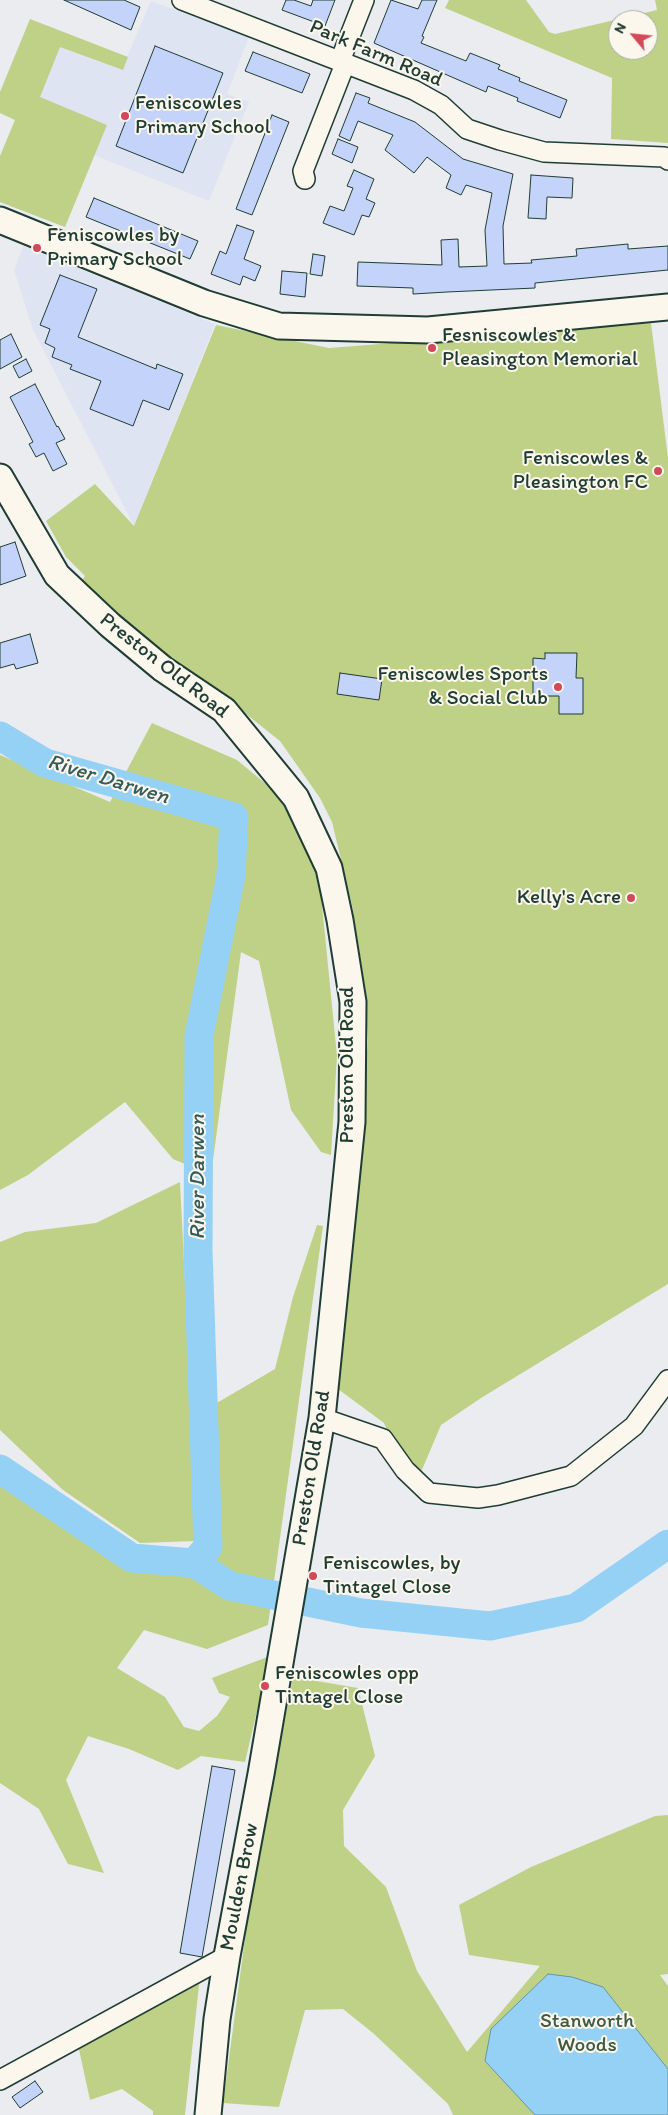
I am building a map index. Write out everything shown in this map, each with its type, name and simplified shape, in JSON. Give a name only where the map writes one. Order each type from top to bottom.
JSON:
[{"type":"main road","points":[[0,220],[204,303],[279,326],[428,330],[668,307]]},
{"type":"main road","name":"Preston Old Road","points":[[0,477],[57,575],[110,625],[156,663],[224,710],[296,798],[329,868],[340,920],[352,1002],[352,1122],[322,1418],[281,1660]]},
{"type":"main road","name":"Moulden Brow","points":[[208,2115],[227,1956],[281,1660]]},
{"type":"street","name":"Park Farm Road","points":[[182,0],[218,6],[343,63],[414,90],[441,105],[468,128],[500,140],[544,152],[664,157],[668,160]]},
{"type":"street","points":[[305,179],[303,171],[364,0]]},
{"type":"street","points":[[322,1418],[383,1439],[405,1470],[430,1493],[478,1498],[498,1495],[571,1476],[634,1426],[668,1380]]},
{"type":"street","points":[[0,2080],[227,1956]]},
{"type":"shaded area","name":"Feniscowles Primary School","points":[[151,1],[249,37],[227,94],[249,102],[209,201],[94,155],[65,227],[0,202],[0,156],[15,120],[0,113],[0,92],[30,19],[127,57]]},
{"type":"shaded area","points":[[23,246],[215,324],[134,526],[33,330],[14,270]]},
{"type":"green space","points":[[449,0],[526,0],[549,32],[555,34],[608,22],[608,60],[658,60],[658,10],[655,0],[668,0],[668,143],[611,139],[612,78],[445,8]]},
{"type":"green space","points":[[30,19],[128,57],[123,70],[60,47],[40,97],[107,125],[65,227],[0,202],[0,156],[15,120],[0,113],[0,92]]},
{"type":"green space","points":[[651,323],[668,458],[668,1284],[481,1398],[441,1425],[421,1472],[405,1468],[384,1423],[338,1389],[368,1041],[364,981],[352,905],[332,822],[320,798],[280,741],[212,687],[156,649],[82,580],[85,576],[66,557],[46,521],[95,484],[134,526],[216,325],[329,348]]},
{"type":"green space","points":[[152,723],[237,760],[290,804],[319,875],[337,1056],[331,1155],[321,1152],[291,1110],[259,961],[241,952],[211,1175],[173,1159],[125,1102],[28,1175],[0,1190],[0,755],[110,802]]},
{"type":"green space","points":[[180,1182],[197,1522],[195,1541],[140,1543],[63,1490],[0,1430],[0,1242],[25,1232],[96,1223]]},
{"type":"green space","points":[[317,1225],[323,1226],[268,1625],[207,1649],[144,1630],[117,1668],[165,1697],[184,1727],[199,1731],[217,1716],[230,1697],[219,1693],[212,1678],[270,1656],[245,1762],[201,1756],[178,1770],[129,1749],[88,1736],[66,1780],[104,1873],[68,1864],[39,1809],[0,1783],[0,1479],[43,1498],[136,1572],[201,1570],[213,1554],[215,1404],[275,1369],[293,1297]]},
{"type":"green space","name":"Stanworth Woods","points":[[293,1677],[358,1688],[375,1756],[343,1810],[344,1846],[386,1887],[417,1971],[467,2052],[540,1966],[469,1955],[459,1905],[531,1867],[655,1816],[668,1815],[668,1974],[660,1975],[668,1986],[668,2115],[453,2115],[448,2104],[373,2033],[343,2009],[305,2010],[279,2107],[223,2103],[251,1894]]},
{"type":"green space","points":[[200,1976],[185,2115],[153,2115],[153,2111],[122,2089],[90,2100],[78,2045]]},
{"type":"water","points":[[548,1974],[572,1977],[603,1987],[668,2069],[668,2115],[535,2115],[485,2061],[491,2029]]},
{"type":"building","points":[[64,0],[124,0],[140,7],[131,30]]},
{"type":"building","points":[[286,0],[294,0],[311,6],[313,0],[335,0],[325,26],[282,10]]},
{"type":"building","points":[[391,0],[418,9],[422,0],[437,0],[422,36],[424,37],[421,43],[466,61],[470,53],[500,65],[498,69],[520,78],[519,81],[567,100],[560,118],[517,101],[518,98],[488,86],[486,92],[374,43]]},
{"type":"building","points":[[155,46],[223,73],[183,173],[116,146]]},
{"type":"building","points":[[253,52],[310,74],[302,93],[245,71]]},
{"type":"building","points":[[356,93],[370,98],[368,103],[415,122],[463,159],[513,174],[503,226],[504,264],[532,263],[531,260],[577,256],[576,249],[628,244],[628,249],[668,246],[668,270],[535,283],[535,288],[413,294],[413,288],[357,286],[358,262],[442,265],[441,240],[458,239],[459,267],[487,266],[485,230],[492,193],[466,185],[461,195],[446,188],[451,175],[427,157],[414,173],[385,150],[393,135],[358,121],[350,141],[339,136]]},
{"type":"building","points":[[272,115],[289,122],[252,215],[236,209]]},
{"type":"building","points":[[338,139],[358,147],[352,163],[332,154]]},
{"type":"building","points":[[354,170],[374,179],[366,199],[375,203],[369,217],[362,215],[354,235],[323,223],[330,206],[344,211],[353,188],[347,186]]},
{"type":"building","points":[[531,175],[573,178],[572,198],[547,197],[546,219],[528,218]]},
{"type":"building","points":[[94,198],[198,241],[190,259],[86,217]]},
{"type":"building","points":[[237,225],[254,231],[244,259],[261,266],[255,281],[243,276],[240,285],[211,274],[220,251],[226,254]]},
{"type":"building","points":[[313,254],[325,256],[322,276],[310,274]]},
{"type":"building","points":[[282,271],[307,273],[305,297],[280,294]]},
{"type":"building","points":[[60,275],[97,289],[78,337],[156,369],[157,364],[183,374],[169,410],[143,400],[133,426],[90,409],[101,381],[70,369],[72,365],[52,357],[55,348],[45,343],[50,329],[40,325]]},
{"type":"building","points":[[11,334],[22,357],[0,369],[0,340]]},
{"type":"building","points":[[26,359],[32,371],[19,378],[13,366]]},
{"type":"building","points":[[35,384],[65,439],[56,443],[67,464],[53,471],[44,453],[36,457],[29,444],[33,442],[10,397]]},
{"type":"building","points":[[15,542],[26,576],[0,585],[0,547]]},
{"type":"building","points":[[30,634],[38,663],[16,669],[14,664],[0,668],[0,643]]},
{"type":"building","name":"Feniscowles Sports & Social Club","points":[[545,653],[577,653],[576,678],[583,678],[583,714],[559,714],[559,696],[533,696],[533,658],[545,659]]},
{"type":"building","points":[[340,673],[382,679],[379,700],[337,694]]},
{"type":"building","points":[[212,1766],[235,1770],[202,1957],[180,1953]]},
{"type":"building","points":[[35,2081],[43,2092],[20,2108],[12,2097]]},
{"type":"waterway","name":"River Darwen","points":[[0,736],[45,763],[234,817],[231,875],[199,1036],[198,1250],[208,1547],[194,1563],[132,1558],[0,1469]]},
{"type":"waterway","points":[[194,1563],[230,1586],[361,1613],[490,1626],[576,1608],[668,1544]]},
{"type":"place","name":"Feniscowles Primary School","points":[[125,116]]},
{"type":"place","name":"Feniscowles by Primary School","points":[[37,248]]},
{"type":"place","name":"Fesniscowles & Pleasington Memorial","points":[[432,348]]},
{"type":"place","name":"Feniscowles & Pleasington FC","points":[[658,471]]},
{"type":"place","name":"Feniscowles Sports & Social Club","points":[[558,687]]},
{"type":"place","name":"Kelly's Acre","points":[[631,898]]},
{"type":"place","name":"Feniscowles, by Tintagel Close","points":[[313,1576]]},
{"type":"place","name":"Feniscowles opp Tintagel Close","points":[[265,1686]]}]
